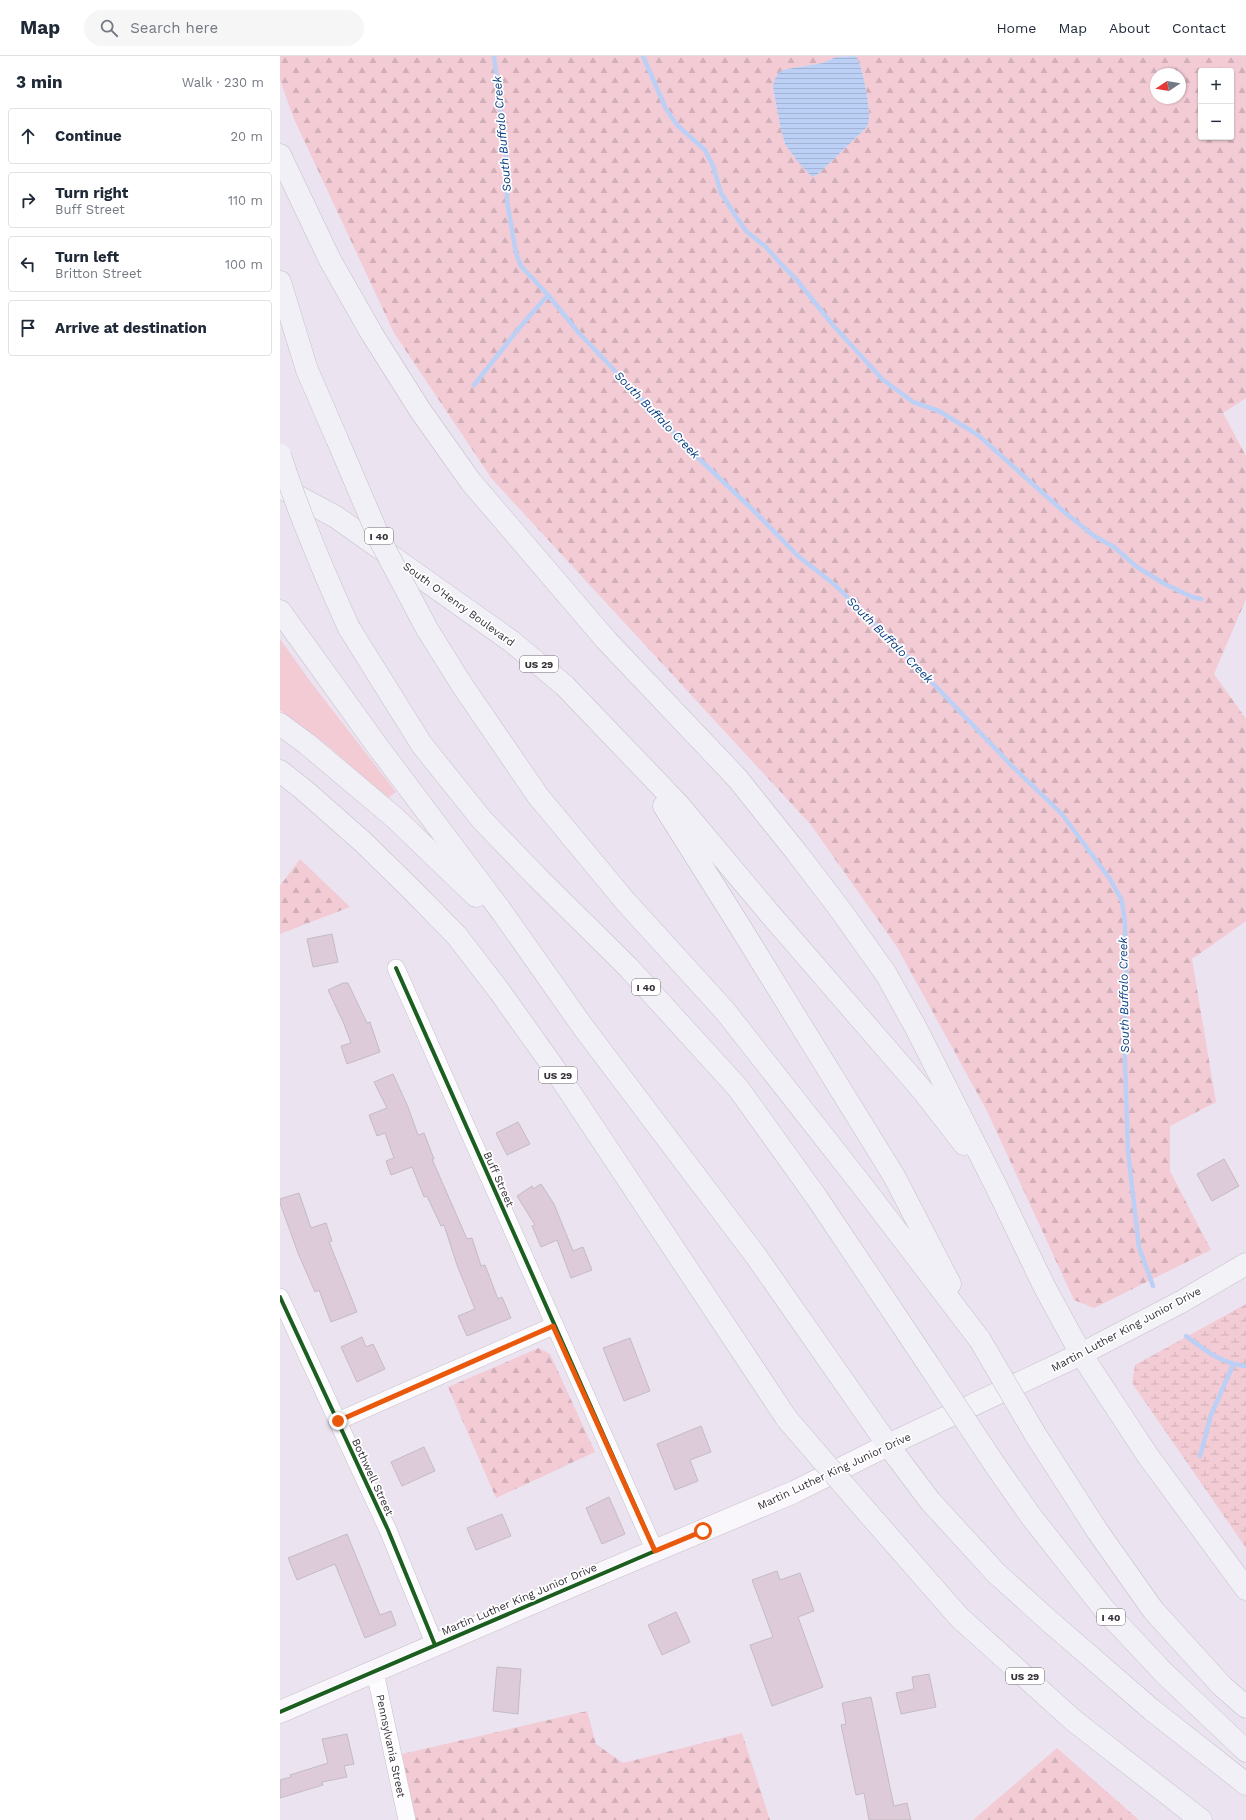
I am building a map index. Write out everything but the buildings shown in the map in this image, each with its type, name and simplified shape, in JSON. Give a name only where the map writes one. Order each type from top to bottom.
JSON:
[{"type":"highway","points":[[280,155],[330,260],[372,334],[420,410],[471,482],[607,641],[737,778],[839,908],[886,974],[916,1028],[996,1186],[1044,1286],[1081,1354],[1148,1456],[1246,1589]]},
{"type":"highway","name":"I 40","points":[[280,282],[307,370],[382,542],[427,629],[462,685],[538,796],[625,900],[725,1011],[862,1184],[980,1340],[1035,1434],[1098,1532],[1153,1610],[1222,1686],[1246,1707]]},
{"type":"highway","name":"I 40","points":[[280,454],[291,489],[321,565],[349,628],[422,745],[483,822],[628,967],[738,1088],[817,1198],[995,1466],[1030,1516],[1104,1610],[1164,1673],[1246,1751]]},
{"type":"highway","name":"South O'Henry Boulevard","points":[[280,487],[336,517],[511,641],[565,686],[621,744]]},
{"type":"highway","points":[[280,611],[378,746],[502,912],[583,1027],[756,1256],[888,1445],[930,1501],[996,1573],[1152,1710],[1246,1784]]},
{"type":"highway","points":[[280,724],[308,744],[395,818],[474,894],[583,1027]]},
{"type":"highway","points":[[621,744],[678,804],[770,914],[923,1091],[996,1186]]},
{"type":"highway","name":"US 29","points":[[621,744],[677,825],[894,1176],[980,1340]]},
{"type":"highway","name":"US 29","points":[[280,771],[363,842],[457,936],[500,992],[554,1068],[787,1419],[959,1617],[1073,1720],[1201,1820]]},
{"type":"highway","name":"Martin Luther King Junior Drive","points":[[888,1445],[1081,1354],[1181,1302],[1246,1264]]},
{"type":"main road","name":"Martin Luther King Junior Drive","points":[[280,1712],[794,1492],[888,1445]]},
{"type":"street","name":"Buff Street","points":[[396,968],[553,1326],[655,1551]]},
{"type":"street","name":"Bothwell Street","points":[[280,1297],[388,1530],[435,1645]]},
{"type":"street","points":[[338,1421],[553,1326]]},
{"type":"street","name":"Pennsylvania Street","points":[[375,1672],[407,1820]]},
{"type":"green space","points":[[280,56],[846,56],[836,57],[823,63],[787,69],[773,87],[785,144],[812,177],[817,175],[867,127],[869,112],[867,95],[863,75],[858,60],[855,56],[1246,56],[1246,398],[1223,413],[1246,456],[1246,599],[1214,674],[1246,719],[1246,921],[1192,959],[1216,1102],[1170,1126],[1170,1171],[1211,1250],[1094,1308],[1074,1300],[987,1111],[897,947],[811,825],[492,479],[394,333],[294,119],[280,80]]},
{"type":"green space","points":[[280,639],[310,681],[396,792],[388,798],[328,746],[280,710]]},
{"type":"green space","points":[[300,859],[350,907],[280,934],[280,886]]},
{"type":"green space","points":[[1246,1304],[1246,1548],[1132,1383],[1135,1365]]},
{"type":"green space","points":[[539,1348],[550,1354],[595,1452],[496,1498],[448,1387]]},
{"type":"green space","points":[[587,1711],[596,1744],[623,1763],[742,1733],[770,1820],[416,1820],[402,1754]]},
{"type":"green space","points":[[1057,1748],[1139,1820],[973,1820]]},
{"type":"water","points":[[855,56],[858,60],[863,75],[867,95],[869,121],[867,127],[817,175],[812,177],[798,162],[785,144],[773,87],[775,79],[779,72],[787,69],[823,63],[836,57]]},
{"type":"waterway","name":"South Buffalo Creek","points":[[494,56],[507,163],[507,201],[516,253],[521,266],[548,295],[579,333],[695,455],[751,508],[798,556],[835,585],[903,652],[1011,765],[1061,813],[1110,879],[1122,901],[1125,924],[1126,972],[1124,1030],[1128,1152],[1139,1247],[1153,1286]]},
{"type":"waterway","points":[[643,56],[666,109],[677,125],[705,150],[713,166],[721,193],[746,231],[766,247],[796,279],[832,324],[882,379],[913,402],[939,411],[978,435],[1063,511],[1094,536],[1114,547],[1137,567],[1165,584],[1192,597],[1201,599]]},
{"type":"waterway","points":[[474,385],[520,327],[548,295]]},
{"type":"waterway","name":"South Buffalo Creek","points":[[1186,1336],[1214,1356],[1237,1365],[1246,1366]]},
{"type":"waterway","points":[[1200,1456],[1211,1415],[1233,1365]]},
{"type":"cycle path","points":[[280,1712],[655,1551],[396,968]]},
{"type":"cycle path","points":[[280,1297],[388,1530],[435,1645]]},
{"type":"route","points":[[338,1421],[553,1326],[655,1551],[703,1531]]}]
